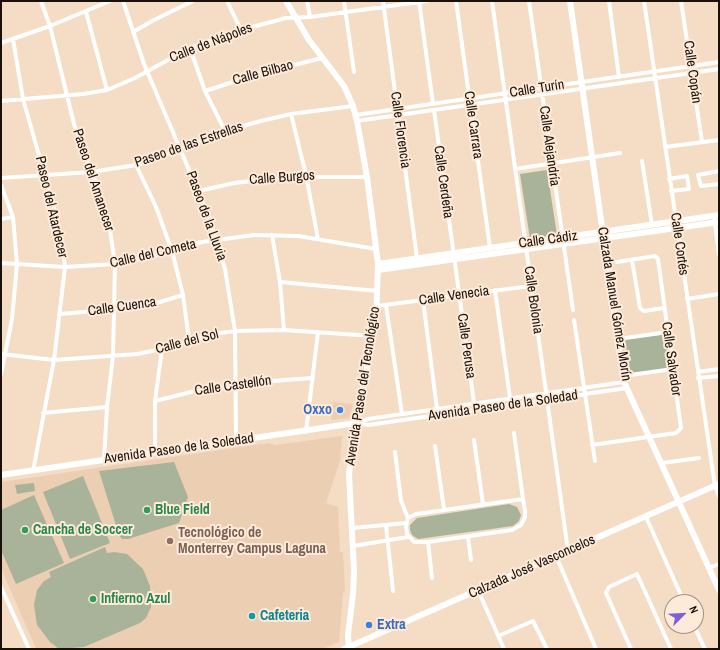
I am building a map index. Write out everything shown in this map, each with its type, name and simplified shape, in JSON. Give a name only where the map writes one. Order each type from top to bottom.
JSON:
[{"type":"street","name":"Paseo del Amanecer","points":[[41,1],[50,26],[67,95],[91,172],[103,202],[110,230],[115,264],[113,356],[107,406],[104,460]]},
{"type":"street","points":[[1,43],[50,26],[110,1]]},
{"type":"street","name":"Paseo de la Lluvia","points":[[123,1],[148,70],[199,191],[216,240],[230,290],[235,331],[236,441]]},
{"type":"street","points":[[133,32],[193,1]]},
{"type":"street","points":[[227,1],[242,30]]},
{"type":"street","name":"Avenida Paseo del Tecnológico","points":[[286,1],[295,18],[322,58],[344,86],[353,106],[357,118],[367,177],[378,267],[378,306],[374,336],[356,423],[349,474],[353,546],[353,594],[347,648]]},
{"type":"street","points":[[307,1],[310,18]]},
{"type":"street","points":[[344,1],[354,72]]},
{"type":"street","name":"Calle Florencia","points":[[383,1],[417,258]]},
{"type":"street","name":"Calle de Nápoles","points":[[1,100],[67,95],[107,90],[130,81],[190,48],[242,30],[286,18],[310,18],[427,1]]},
{"type":"street","name":"Calle Carrara","points":[[456,1],[490,248]]},
{"type":"street","name":"Calle Bolonia","points":[[492,1],[568,551]]},
{"type":"street","name":"Calle Alejandría","points":[[529,1],[573,310]]},
{"type":"street","name":"Calzada Manuel Gómez Morín","points":[[570,1],[625,382],[719,590]]},
{"type":"street","points":[[608,1],[619,77]]},
{"type":"street","name":"Calle Cortés","points":[[644,1],[686,299],[698,378],[719,496]]},
{"type":"street","name":"Calle Copán","points":[[681,1],[702,142]]},
{"type":"street","points":[[419,2],[433,104]]},
{"type":"street","points":[[86,12],[107,90]]},
{"type":"street","name":"Paseo del Atardecer","points":[[13,39],[23,99],[45,175],[62,243],[65,267],[54,360],[33,471]]},
{"type":"street","points":[[190,48],[205,91],[225,131]]},
{"type":"street","name":"Calle Bilbao","points":[[205,91],[258,74],[322,58]]},
{"type":"street","name":"Calle Turín","points":[[357,118],[398,115],[542,95],[619,77],[719,62]]},
{"type":"street","name":"Calle Turín","points":[[357,118],[397,109],[541,88],[654,78],[719,69]]},
{"type":"street","name":"Paseo de las Estrellas","points":[[1,178],[91,172],[136,165],[153,160],[225,131],[291,114],[353,106]]},
{"type":"street","name":"Calle Cerdeña","points":[[434,110],[454,256]]},
{"type":"street","points":[[291,114],[306,175],[318,239]]},
{"type":"street","points":[[665,147],[719,140]]},
{"type":"street","points":[[515,169],[620,154]]},
{"type":"street","points":[[642,161],[652,225]]},
{"type":"street","points":[[136,165],[156,207],[172,251],[183,295],[189,340]]},
{"type":"street","points":[[719,170],[699,174],[701,186],[719,184]]},
{"type":"street","name":"Calle Burgos","points":[[199,191],[234,183],[306,175],[367,177]]},
{"type":"street","points":[[669,179],[688,176],[689,189],[671,191]]},
{"type":"street","points":[[1,185],[13,218],[17,264],[16,288],[3,354],[1,374]]},
{"type":"street","points":[[1,219],[13,218]]},
{"type":"street","points":[[717,219],[719,255]]},
{"type":"street","name":"Calle Cádiz","points":[[378,267],[717,219]]},
{"type":"street","name":"Calle Cádiz","points":[[603,235],[652,225],[676,225]]},
{"type":"street","points":[[272,235],[280,282],[284,330]]},
{"type":"street","name":"Calle del Cometa","points":[[1,263],[65,267],[115,264],[216,240],[272,235],[318,239],[376,249]]},
{"type":"street","name":"Calle Cádiz","points":[[378,267],[417,258],[454,256],[490,248],[526,246]]},
{"type":"street","name":"Calle Perusa","points":[[454,256],[475,410]]},
{"type":"street","name":"Calle Salvador","points":[[632,260],[656,257],[681,428],[676,433],[649,436]]},
{"type":"street","points":[[617,262],[632,260],[640,308],[644,311],[664,308]]},
{"type":"street","points":[[280,282],[378,291]]},
{"type":"street","name":"Calle Venecia","points":[[378,306],[531,286]]},
{"type":"street","points":[[496,290],[510,398]]},
{"type":"street","points":[[686,299],[719,294]]},
{"type":"street","name":"Calle Cuenca","points":[[60,314],[150,305],[183,295]]},
{"type":"street","points":[[422,300],[437,409]]},
{"type":"street","points":[[386,305],[402,414]]},
{"type":"street","points":[[574,320],[594,461]]},
{"type":"street","name":"Calle del Sol","points":[[3,354],[54,360],[113,356],[162,349],[189,340],[235,331],[284,330],[374,336]]},
{"type":"street","points":[[306,432],[318,332]]},
{"type":"street","points":[[618,339],[668,332]]},
{"type":"street","points":[[155,453],[155,401],[162,349]]},
{"type":"street","points":[[625,382],[673,369]]},
{"type":"street","points":[[698,372],[719,369]]},
{"type":"street","points":[[698,378],[719,376]]},
{"type":"street","name":"Calle Castellón","points":[[155,401],[195,391],[235,387],[258,382],[313,378]]},
{"type":"street","name":"Avenida Paseo de la Soledad","points":[[356,423],[368,425],[585,394],[625,382]]},
{"type":"street","name":"Avenida Paseo de la Soledad","points":[[1,475],[306,432],[356,423],[368,419],[625,382]]},
{"type":"street","points":[[43,413],[107,406]]},
{"type":"street","points":[[395,452],[401,501],[407,521],[408,537],[414,542],[428,542],[468,537],[517,528],[525,517],[514,434]]},
{"type":"street","points":[[592,445],[649,436]]},
{"type":"street","points":[[474,440],[483,504]]},
{"type":"street","points":[[435,446],[444,509]]},
{"type":"street","points":[[662,463],[699,458]]},
{"type":"street","name":"Calzada José Vasconcelos","points":[[347,648],[717,485]]},
{"type":"street","points":[[352,528],[386,525],[407,521],[416,514],[444,509],[523,499]]},
{"type":"street","points":[[646,517],[680,594]]},
{"type":"street","points":[[386,525],[393,591]]},
{"type":"street","points":[[353,546],[408,537]]},
{"type":"street","points":[[468,537],[471,560]]},
{"type":"street","points":[[428,542],[432,578]]},
{"type":"street","points":[[556,556],[596,649]]},
{"type":"street","points":[[709,568],[719,564]]},
{"type":"street","points":[[630,649],[606,593],[609,587],[637,574],[671,649]]},
{"type":"street","points":[[1,587],[28,649]]},
{"type":"street","points":[[478,590],[504,649]]},
{"type":"street","points":[[498,636],[533,621],[547,649]]},
{"type":"street","points":[[698,634],[705,649]]},
{"type":"shaded area","points":[[333,402],[353,404],[349,418],[331,420]]},
{"type":"shaded area","name":"Tecnológico de Monterrey Campus Laguna","points":[[342,436],[340,461],[326,503],[338,507],[340,552],[343,552],[345,591],[343,593],[339,642],[323,649],[36,649],[1,568],[1,482],[268,443],[275,445]]},
{"type":"green space","points":[[547,170],[557,235],[530,239],[520,174]]},
{"type":"green space","points":[[667,334],[671,368],[624,375],[619,340]]},
{"type":"green space","name":"Blue Field","points":[[174,462],[188,497],[179,523],[128,539],[122,539],[119,535],[99,471]]},
{"type":"green space","name":"Cancha de Soccer","points":[[83,476],[110,543],[70,559],[43,492]]},
{"type":"green space","points":[[34,483],[35,491],[17,494],[15,485]]},
{"type":"green space","name":"Cancha de Soccer","points":[[34,495],[64,563],[16,584],[1,550],[1,510]]},
{"type":"green space","points":[[509,504],[517,507],[521,515],[519,521],[513,526],[418,539],[412,535],[410,530],[410,525],[417,518]]},
{"type":"green space","name":"Infierno Azul","points":[[105,547],[107,553],[114,552],[127,554],[143,569],[150,586],[151,607],[146,618],[140,623],[84,647],[59,649],[50,642],[37,625],[34,605],[37,590],[44,581],[51,577],[49,572]]},
{"type":"place","name":"Oxxo","points":[[340,410]]},
{"type":"place","name":"Blue Field","points":[[147,510]]},
{"type":"place","name":"Cancha de Soccer","points":[[25,530]]},
{"type":"place","name":"Tecnológico de Monterrey Campus Laguna","points":[[170,541]]},
{"type":"place","name":"Infierno Azul","points":[[93,599]]},
{"type":"place","name":"Cafeteria","points":[[252,616]]},
{"type":"place","name":"Extra","points":[[369,625]]}]
